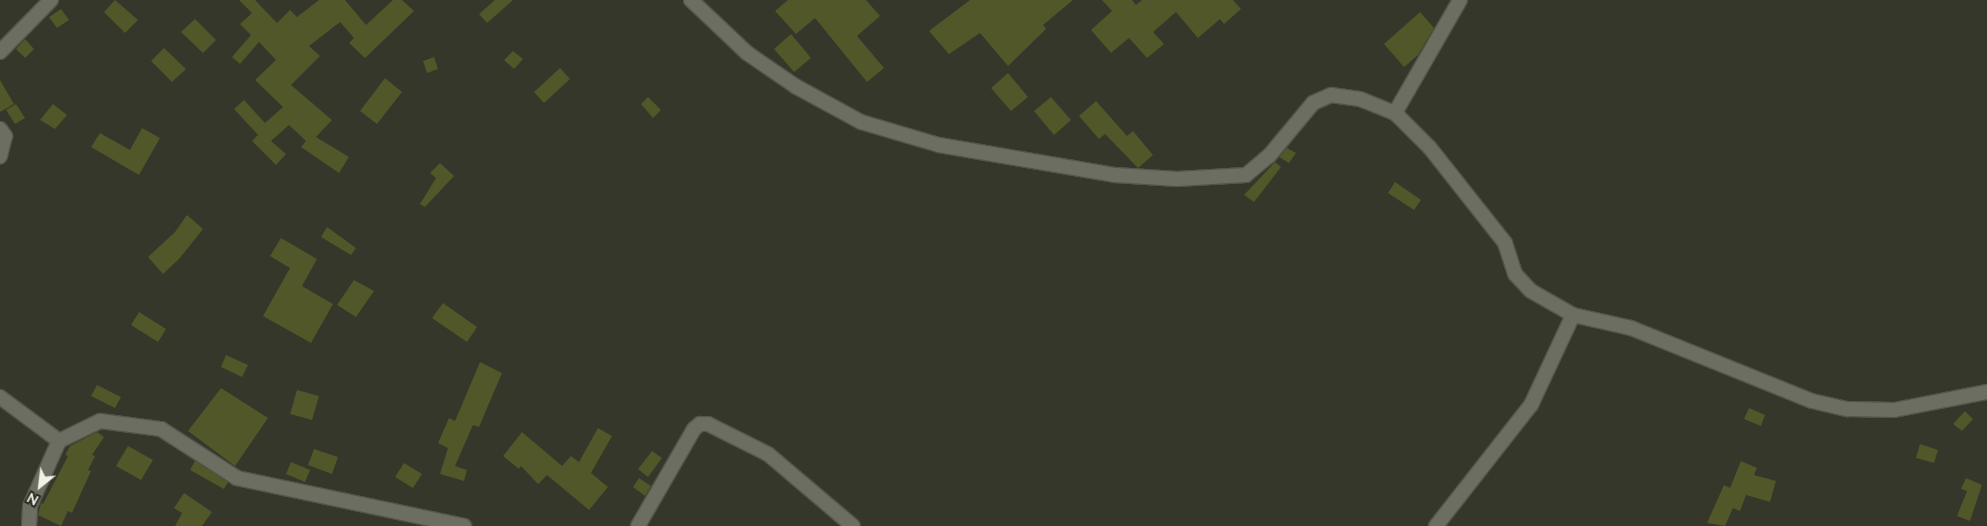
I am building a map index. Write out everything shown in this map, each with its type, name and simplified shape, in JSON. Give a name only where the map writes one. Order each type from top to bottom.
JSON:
[{"type":"street","points":[[0,52],[51,0]]},
{"type":"street","points":[[691,0],[747,52],[795,86],[861,122],[939,145],[1115,175],[1177,179],[1246,175],[1269,156],[1312,103],[1331,94],[1360,99],[1395,113],[1430,148],[1505,243],[1515,274],[1531,292],[1573,315],[1632,328],[1812,401],[1848,409],[1894,410],[1987,392]]},
{"type":"street","points":[[1395,113],[1460,0]]},
{"type":"street","points":[[0,129],[5,136],[0,156]]},
{"type":"street","points":[[1436,526],[1531,405],[1573,315]]},
{"type":"street","points":[[0,398],[59,441]]},
{"type":"street","points":[[29,526],[30,506],[59,441],[100,421],[161,429],[237,478],[464,526]]},
{"type":"street","points":[[638,526],[694,429],[700,424],[708,424],[768,454],[853,526]]},
{"type":"building","points":[[115,0],[138,20],[125,33],[104,12]]},
{"type":"building","points":[[239,0],[255,0],[277,23],[290,10],[297,17],[319,0],[345,0],[366,25],[393,0],[402,0],[414,11],[365,58],[349,43],[354,38],[340,22],[309,46],[320,56],[291,85],[332,120],[316,137],[349,157],[339,173],[301,147],[306,141],[289,125],[271,141],[286,154],[276,165],[252,141],[258,135],[234,109],[244,100],[265,123],[283,107],[255,80],[276,60],[259,42],[240,64],[232,57],[251,35],[240,24],[252,13]]},
{"type":"building","points":[[495,0],[513,0],[487,23],[479,14]]},
{"type":"building","points":[[788,0],[866,0],[880,16],[857,36],[884,68],[867,82],[815,18],[796,34],[775,11]]},
{"type":"building","points":[[970,0],[1073,0],[1043,25],[1046,29],[1008,66],[980,33],[949,54],[929,31]]},
{"type":"building","points":[[1102,0],[1132,0],[1136,5],[1142,0],[1233,0],[1241,9],[1224,24],[1220,19],[1198,38],[1176,12],[1153,32],[1164,44],[1147,58],[1129,38],[1111,53],[1091,30],[1112,11]]},
{"type":"building","points":[[61,9],[69,20],[57,28],[49,17]]},
{"type":"building","points":[[1420,12],[1434,28],[1418,55],[1404,67],[1384,44]]},
{"type":"building","points":[[195,19],[216,40],[203,53],[181,32]]},
{"type":"building","points":[[791,34],[811,58],[794,72],[774,49]]},
{"type":"building","points":[[25,39],[34,49],[25,58],[16,49]]},
{"type":"building","points":[[164,48],[186,69],[172,82],[151,61]]},
{"type":"building","points":[[513,51],[523,59],[514,69],[504,60]]},
{"type":"building","points":[[434,57],[438,69],[427,73],[423,61]]},
{"type":"building","points":[[560,68],[570,79],[544,103],[534,92]]},
{"type":"building","points":[[1008,73],[1028,97],[1011,111],[991,88]]},
{"type":"building","points":[[385,78],[402,92],[377,124],[360,111]]},
{"type":"building","points":[[0,80],[14,104],[0,112]]},
{"type":"building","points":[[648,97],[661,110],[653,118],[641,104]]},
{"type":"building","points":[[1051,97],[1071,120],[1054,135],[1034,111]]},
{"type":"building","points":[[1096,101],[1127,136],[1133,131],[1153,155],[1138,168],[1105,134],[1099,139],[1079,116]]},
{"type":"building","points":[[16,104],[25,118],[15,124],[6,110]]},
{"type":"building","points":[[53,104],[67,115],[55,129],[40,120]]},
{"type":"building","points":[[142,128],[160,138],[139,175],[91,147],[100,133],[130,150]]},
{"type":"building","points":[[1287,148],[1296,153],[1289,163],[1279,157]]},
{"type":"building","points":[[1275,162],[1281,167],[1254,202],[1244,195]]},
{"type":"building","points":[[440,163],[454,176],[425,207],[420,204],[436,178],[430,173]]},
{"type":"building","points":[[1395,182],[1421,200],[1414,210],[1388,193]]},
{"type":"building","points":[[187,215],[203,229],[180,258],[163,274],[148,257],[175,232]]},
{"type":"building","points":[[327,227],[356,248],[351,255],[321,237]]},
{"type":"building","points":[[281,238],[317,259],[302,286],[333,304],[311,343],[263,316],[290,268],[270,256]]},
{"type":"building","points":[[354,280],[374,291],[356,317],[337,305]]},
{"type":"building","points":[[443,303],[477,327],[467,342],[432,318]]},
{"type":"building","points":[[139,312],[166,329],[158,342],[131,325]]},
{"type":"building","points":[[226,355],[248,365],[242,377],[221,367]]},
{"type":"building","points":[[480,362],[502,373],[479,427],[473,425],[455,466],[467,470],[464,481],[440,474],[448,448],[438,443],[449,418],[455,421]]},
{"type":"building","points":[[97,385],[121,397],[115,408],[91,396]]},
{"type":"building","points":[[221,388],[268,418],[235,466],[188,431]]},
{"type":"building","points":[[297,390],[319,396],[312,420],[290,414]]},
{"type":"building","points":[[1749,408],[1765,415],[1761,426],[1744,419]]},
{"type":"building","points":[[1965,411],[1973,419],[1962,431],[1953,424]]},
{"type":"building","points":[[598,428],[612,436],[591,473],[608,487],[589,510],[547,475],[538,484],[521,466],[519,469],[503,456],[522,432],[562,466],[571,456],[579,462]]},
{"type":"building","points":[[97,432],[104,437],[92,455],[95,456],[88,470],[91,471],[72,513],[68,511],[61,526],[38,515],[41,503],[43,504],[68,456],[65,455],[70,446]]},
{"type":"building","points":[[1920,444],[1938,450],[1934,463],[1916,458]]},
{"type":"building","points":[[128,446],[153,460],[141,480],[116,466]]},
{"type":"building","points":[[314,449],[338,457],[332,474],[308,465]]},
{"type":"building","points":[[652,451],[662,458],[648,477],[638,469]]},
{"type":"building","points":[[195,461],[228,482],[224,489],[190,470]]},
{"type":"building","points":[[1741,461],[1757,468],[1754,475],[1776,481],[1770,502],[1746,495],[1740,511],[1733,508],[1725,526],[1707,523],[1724,485],[1730,488]]},
{"type":"building","points":[[291,462],[310,470],[305,482],[286,474]]},
{"type":"building","points":[[404,463],[422,474],[413,488],[395,477]]},
{"type":"building","points":[[639,478],[651,486],[645,496],[633,487]]},
{"type":"building","points":[[1966,478],[1982,485],[1970,521],[1957,516],[1967,491],[1961,489]]},
{"type":"building","points":[[184,493],[212,512],[202,526],[175,526],[182,513],[174,508]]}]
